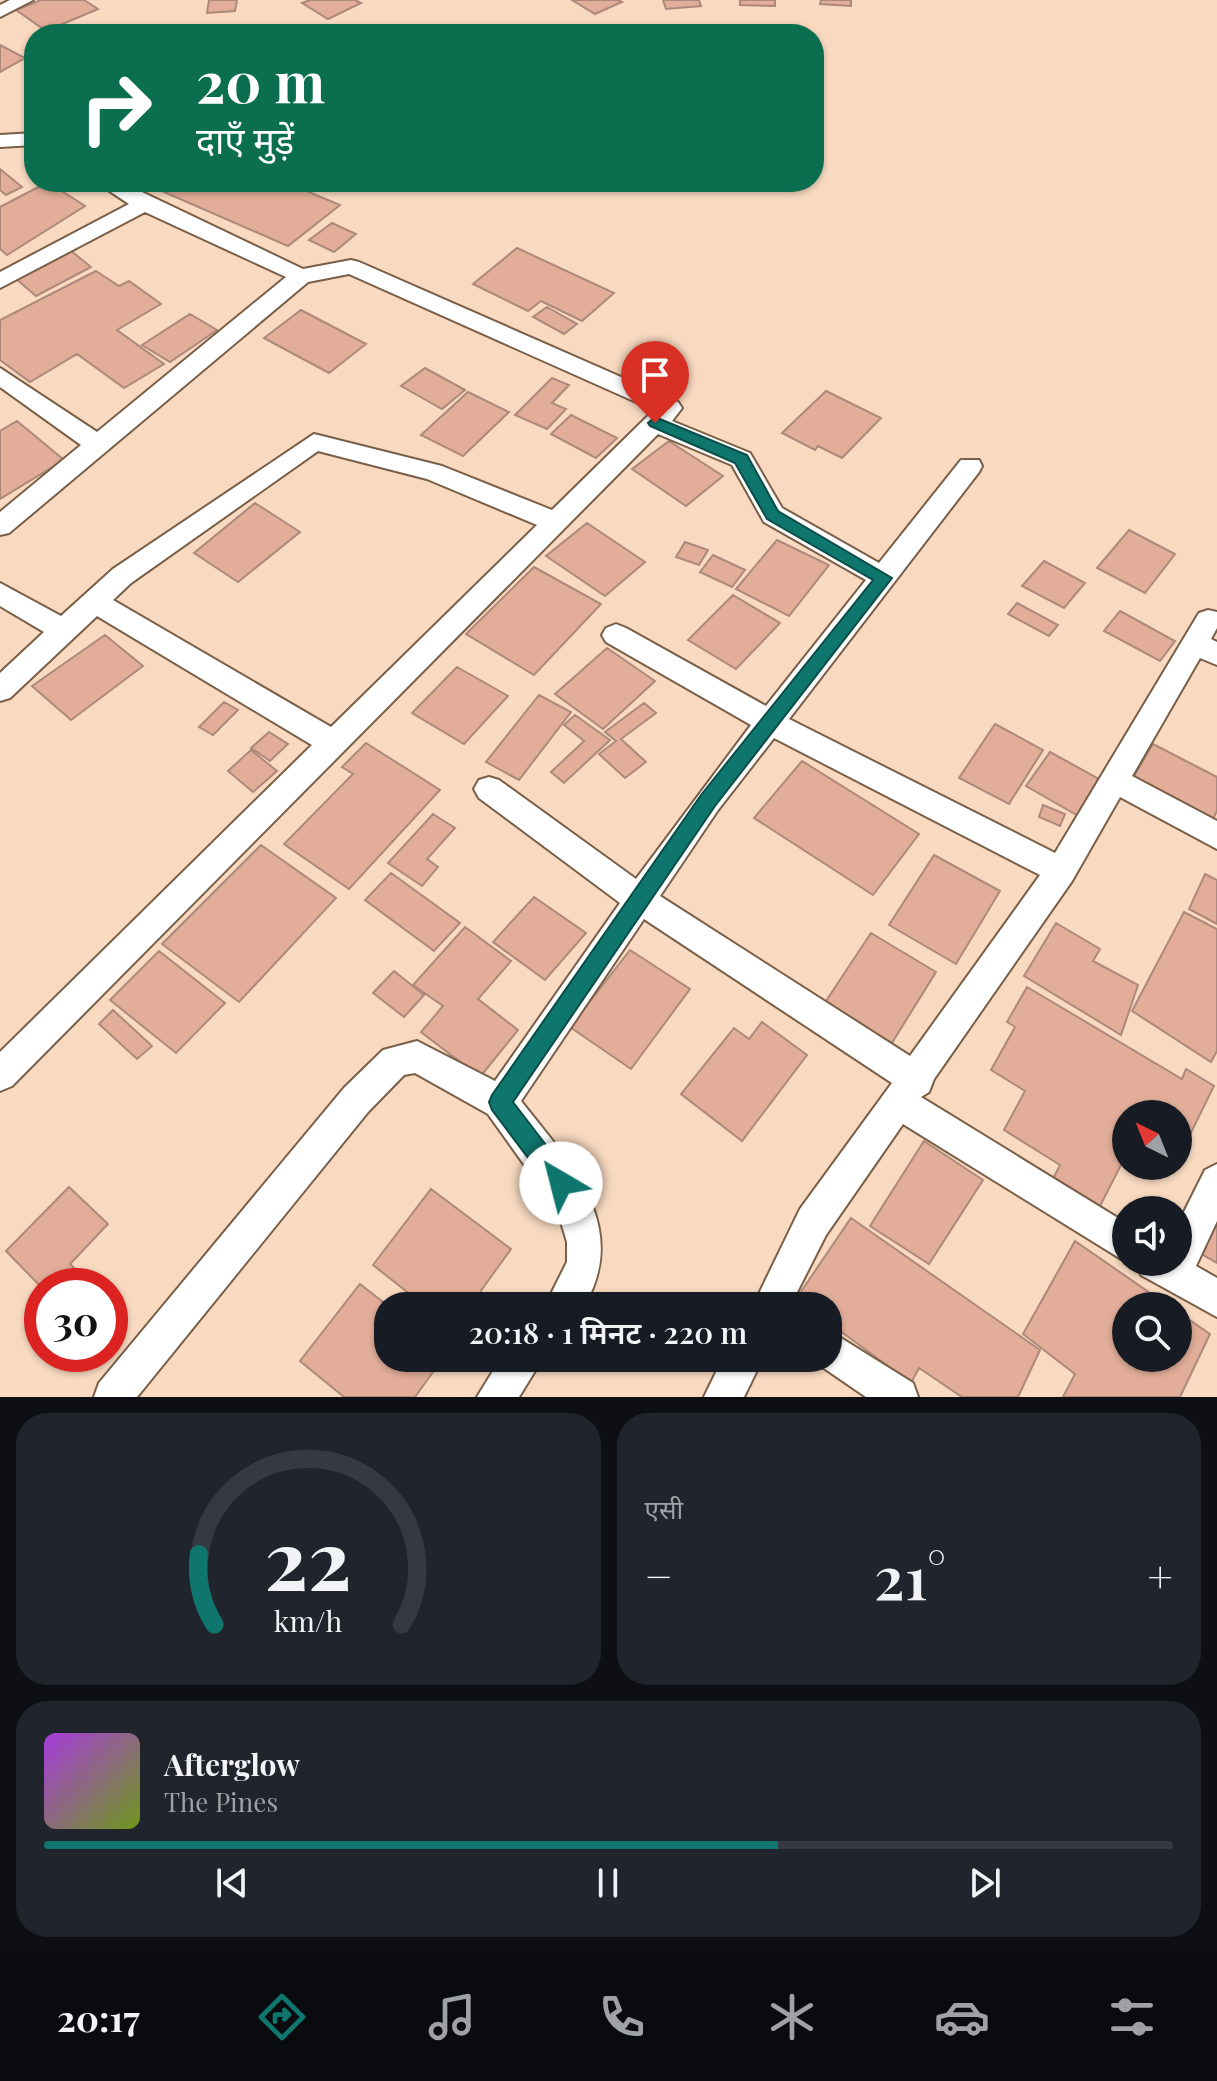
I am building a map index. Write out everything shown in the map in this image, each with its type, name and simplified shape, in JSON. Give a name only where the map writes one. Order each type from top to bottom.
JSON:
[{"type":"street","points":[[0,12],[24,0]]},
{"type":"street","points":[[1,140],[24,139]]},
{"type":"street","points":[[123,192],[301,276]]},
{"type":"street","points":[[0,281],[144,204]]},
{"type":"street","points":[[0,526],[301,276],[351,267],[670,408],[0,1075]]},
{"type":"street","points":[[0,376],[97,444]]},
{"type":"street","points":[[655,423],[741,459],[773,515],[884,578]]},
{"type":"street","points":[[0,690],[122,576],[314,442],[433,472],[555,522]]},
{"type":"street","points":[[500,1102],[638,898],[769,722],[970,466]]},
{"type":"street","points":[[0,593],[64,631]]},
{"type":"street","points":[[95,602],[333,743]]},
{"type":"street","points":[[616,635],[769,722],[1061,871]]},
{"type":"street","points":[[778,1292],[813,1222],[1061,871],[1114,780],[1206,639]]},
{"type":"street","points":[[1114,780],[1217,836]]},
{"type":"street","points":[[489,789],[1112,1234]]},
{"type":"street","points":[[113,1397],[356,1100],[395,1061],[417,1057],[500,1102],[561,1183],[585,1242],[586,1260],[572,1292]]},
{"type":"street","points":[[1192,1223],[1217,1182]]},
{"type":"street","points":[[1178,1276],[1217,1299]]},
{"type":"street","points":[[842,1358],[899,1397]]},
{"type":"street","points":[[496,1397],[514,1372]]},
{"type":"street","points":[[723,1397],[736,1372]]},
{"type":"building","points":[[41,0],[84,0],[98,9],[63,24],[36,24],[16,10]]},
{"type":"building","points":[[209,0],[237,0],[235,11],[207,13]]},
{"type":"building","points":[[310,0],[355,0],[361,3],[328,19],[302,3]]},
{"type":"building","points":[[572,0],[618,0],[622,2],[595,14]]},
{"type":"building","points":[[663,0],[699,0],[701,6],[666,9]]},
{"type":"building","points":[[740,0],[775,0],[775,6],[740,5]]},
{"type":"building","points":[[821,0],[851,0],[851,6],[820,4]]},
{"type":"building","points":[[0,45],[24,57],[24,59],[0,72]]},
{"type":"building","points":[[0,169],[22,187],[6,195],[0,190]]},
{"type":"building","points":[[29,192],[63,192],[85,206],[7,255],[0,249],[0,207]]},
{"type":"building","points":[[164,192],[309,192],[340,205],[288,246]]},
{"type":"building","points":[[332,223],[356,234],[334,252],[309,240]]},
{"type":"building","points":[[517,248],[614,293],[582,321],[541,301],[528,311],[473,284]]},
{"type":"building","points":[[70,250],[91,267],[36,296],[15,278]]},
{"type":"building","points":[[96,271],[119,286],[129,281],[161,304],[117,330],[164,364],[124,388],[77,354],[30,382],[0,360],[0,320]]},
{"type":"building","points":[[547,307],[577,324],[564,334],[533,317]]},
{"type":"building","points":[[301,310],[366,344],[329,373],[264,338]]},
{"type":"building","points":[[190,314],[217,330],[170,362],[142,345]]},
{"type":"building","points":[[425,368],[465,390],[442,409],[401,386]]},
{"type":"building","points":[[552,378],[569,385],[552,403],[566,409],[547,429],[515,415]]},
{"type":"building","points":[[826,391],[881,418],[842,458],[818,446],[815,450],[782,433]]},
{"type":"building","points":[[468,392],[509,412],[463,456],[421,435]]},
{"type":"building","points":[[571,415],[617,438],[596,458],[551,434]]},
{"type":"building","points":[[17,421],[64,460],[0,499],[0,431]]},
{"type":"building","points":[[669,441],[723,476],[686,506],[632,469]]},
{"type":"building","points":[[255,503],[300,532],[238,582],[194,553]]},
{"type":"building","points":[[587,523],[645,562],[605,596],[546,556]]},
{"type":"building","points":[[1129,530],[1175,554],[1145,593],[1097,568]]},
{"type":"building","points":[[777,540],[829,565],[789,616],[736,589]]},
{"type":"building","points":[[685,542],[708,550],[699,565],[676,557]]},
{"type":"building","points":[[713,555],[745,570],[732,587],[700,572]]},
{"type":"building","points":[[1044,561],[1085,583],[1064,608],[1022,586]]},
{"type":"building","points":[[534,567],[601,604],[534,675],[466,634]]},
{"type":"building","points":[[733,595],[780,623],[736,669],[688,640]]},
{"type":"building","points":[[1017,603],[1058,625],[1049,636],[1008,614]]},
{"type":"building","points":[[1120,611],[1175,641],[1160,661],[1104,631]]},
{"type":"building","points":[[105,635],[143,666],[71,720],[32,686]]},
{"type":"building","points":[[607,648],[655,681],[603,729],[555,694]]},
{"type":"building","points":[[457,667],[508,696],[464,744],[412,713]]},
{"type":"building","points":[[539,695],[571,712],[519,780],[486,762]]},
{"type":"building","points":[[224,702],[238,710],[213,735],[199,727]]},
{"type":"building","points":[[644,703],[656,713],[621,739],[646,762],[625,778],[599,754],[616,741],[605,732]]},
{"type":"building","points":[[575,715],[610,740],[564,783],[551,772],[584,741],[564,725]]},
{"type":"building","points":[[995,724],[1043,750],[1009,804],[959,778]]},
{"type":"building","points":[[269,732],[288,744],[270,761],[251,748]]},
{"type":"building","points":[[366,743],[440,790],[349,889],[284,844],[353,774],[342,767]]},
{"type":"building","points":[[1153,744],[1217,777],[1217,811],[1213,819],[1133,778]]},
{"type":"building","points":[[251,750],[277,771],[253,792],[228,771]]},
{"type":"building","points":[[1050,752],[1110,785],[1087,821],[1026,786]]},
{"type":"building","points":[[802,761],[919,834],[873,895],[754,818]]},
{"type":"building","points":[[1043,805],[1065,814],[1060,826],[1039,817]]},
{"type":"building","points":[[433,814],[455,828],[427,859],[438,867],[422,886],[388,863]]},
{"type":"building","points":[[261,845],[336,898],[239,1002],[162,944]]},
{"type":"building","points":[[934,855],[1000,891],[956,964],[889,925]]},
{"type":"building","points":[[391,873],[460,923],[434,951],[365,900]]},
{"type":"building","points":[[1205,874],[1217,880],[1217,924],[1189,909]]},
{"type":"building","points":[[534,897],[586,933],[545,980],[493,942]]},
{"type":"building","points":[[1184,912],[1217,929],[1217,1051],[1211,1062],[1132,1011]]},
{"type":"building","points":[[1056,923],[1100,949],[1093,961],[1138,985],[1121,1035],[1024,976]]},
{"type":"building","points":[[465,927],[511,961],[478,999],[518,1030],[480,1077],[421,1032],[443,1006],[413,985]]},
{"type":"building","points":[[871,933],[936,972],[890,1046],[824,1004]]},
{"type":"building","points":[[630,950],[690,989],[631,1069],[570,1027]]},
{"type":"building","points":[[159,951],[225,1003],[176,1053],[110,1000]]},
{"type":"building","points":[[394,971],[424,995],[404,1017],[373,993]]},
{"type":"building","points":[[1027,987],[1182,1079],[1186,1069],[1214,1086],[1192,1131],[1192,1100],[1112,1100],[1113,1180],[1099,1208],[1053,1179],[1060,1165],[1004,1130],[1025,1091],[991,1070],[1015,1027],[1007,1022]]},
{"type":"building","points":[[113,1010],[152,1046],[137,1059],[99,1024]]},
{"type":"building","points":[[762,1022],[807,1055],[742,1141],[681,1094],[734,1028],[749,1039]]},
{"type":"building","points":[[924,1141],[983,1180],[929,1264],[870,1226]]},
{"type":"building","points":[[69,1187],[108,1224],[70,1264],[74,1268],[24,1270],[6,1251]]},
{"type":"building","points":[[431,1189],[511,1249],[480,1292],[407,1292],[373,1265]]},
{"type":"building","points":[[1217,1212],[1217,1263],[1200,1253]]},
{"type":"building","points":[[851,1218],[1040,1350],[1018,1397],[962,1397],[919,1368],[911,1383],[842,1332],[842,1292],[801,1292]]},
{"type":"building","points":[[1075,1241],[1112,1267],[1112,1276],[1126,1276],[1149,1292],[1112,1292],[1112,1372],[1192,1372],[1180,1397],[1063,1397],[1075,1374],[1023,1334]]},
{"type":"building","points":[[360,1284],[374,1295],[374,1372],[433,1372],[415,1397],[344,1397],[300,1361]]},
{"type":"building","points":[[1192,1322],[1210,1334],[1192,1372]]},
{"type":"route","points":[[561,1183],[500,1102],[638,898],[708,801],[884,578],[773,515],[741,459],[655,423]]}]
